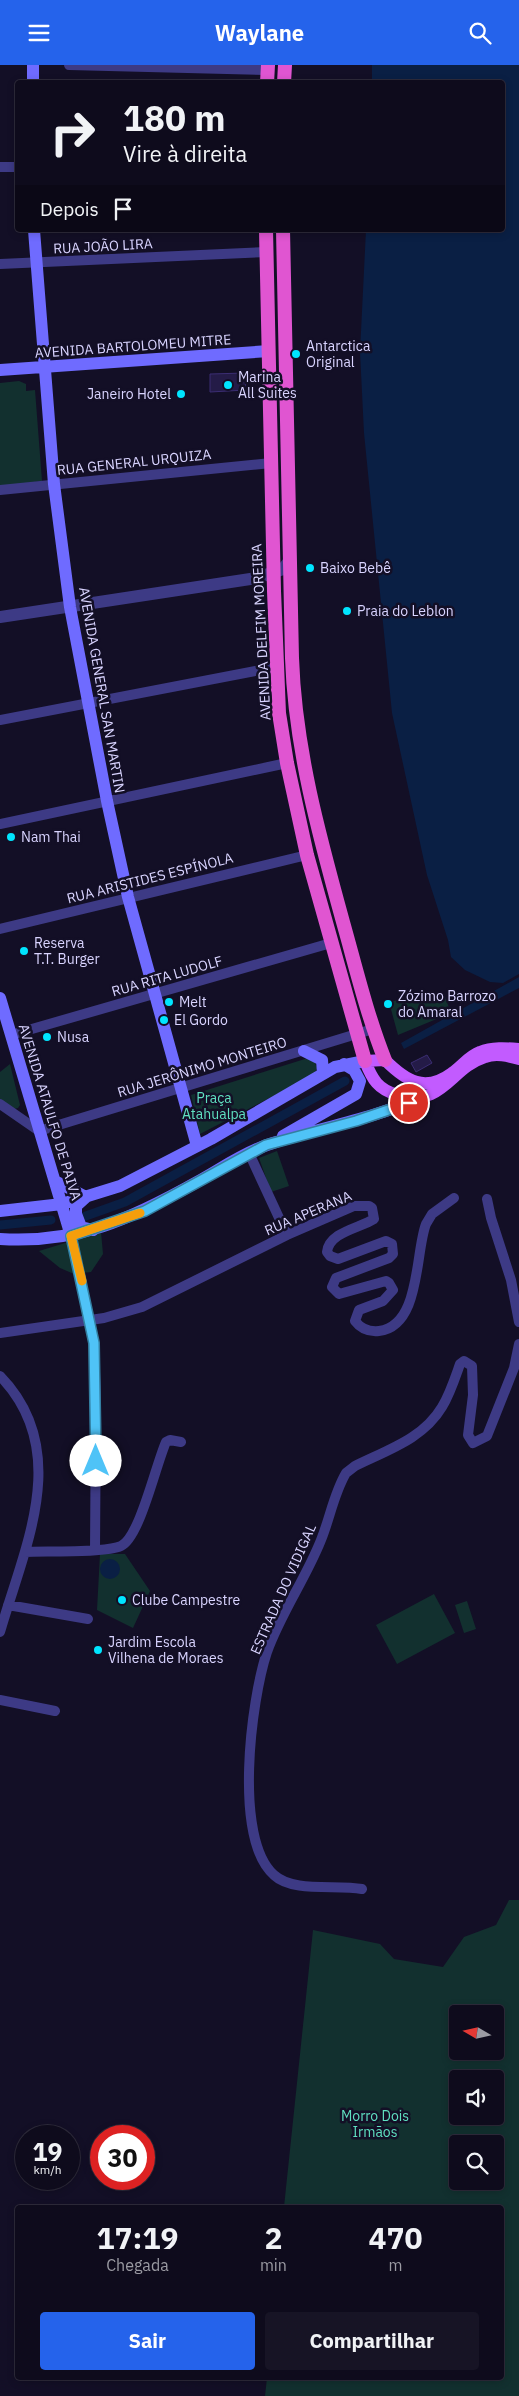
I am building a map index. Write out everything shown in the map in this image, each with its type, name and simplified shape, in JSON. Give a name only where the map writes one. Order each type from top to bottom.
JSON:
[{"type":"highway","points":[[284,65],[284,80]]},
{"type":"highway","name":"AVENIDA DELFIM MOREIRA","points":[[266,232],[273,574],[279,713],[286,763],[308,855],[365,1061]]},
{"type":"highway","points":[[283,232],[293,688],[303,761],[328,870],[373,1029],[385,1060]]},
{"type":"highway","points":[[269,351],[277,357],[279,418],[287,429]]},
{"type":"main road","points":[[33,65],[33,80]]},
{"type":"main road","name":"AVENIDA GENERAL SAN MARTIN","points":[[34,232],[54,484],[70,607],[107,801],[128,897],[197,1146]]},
{"type":"main road","name":"AVENIDA BARTOLOMEU MITRE","points":[[0,371],[269,351]]},
{"type":"main road","name":"AVENIDA ATAULFO DE PAIVA","points":[[0,998],[71,1236]]},
{"type":"main road","points":[[0,1211],[62,1204],[120,1186],[197,1146],[344,1064],[385,1060],[406,1079],[421,1084],[436,1082],[482,1051],[495,1048],[519,1049]]},
{"type":"main road","points":[[304,1051],[322,1060],[323,1074]]},
{"type":"main road","points":[[266,1145],[356,1121],[434,1093],[467,1067],[485,1057],[502,1055],[519,1059]]},
{"type":"main road","name":"AVENIDA DELFIM MOREIRA","points":[[365,1061],[377,1086],[392,1094],[419,1098]]},
{"type":"main road","points":[[0,1239],[40,1240],[71,1236],[145,1211],[356,1094],[360,1081],[354,1070],[344,1064]]},
{"type":"main road","points":[[55,1181],[86,1197]]},
{"type":"main road","points":[[86,1197],[76,1206],[76,1214],[81,1227],[93,1230]]},
{"type":"street","points":[[69,65],[267,72]]},
{"type":"street","points":[[0,167],[15,167]]},
{"type":"street","name":"RUA JOÃO LIRA","points":[[0,264],[266,252]]},
{"type":"street","name":"RUA GENERAL URQUIZA","points":[[0,490],[271,463]]},
{"type":"street","points":[[0,617],[257,578],[273,574],[282,569],[290,560]]},
{"type":"street","points":[[0,720],[276,667]]},
{"type":"street","points":[[0,824],[286,763]]},
{"type":"street","name":"RUA ARISTIDES ESPÍNOLA","points":[[0,929],[308,855]]},
{"type":"street","name":"RUA RITA LUDOLF","points":[[11,1035],[331,943]]},
{"type":"street","name":"RUA JERÔNIMO MONTEIRO","points":[[39,1131],[373,1029]]},
{"type":"street","points":[[0,1105],[39,1131]]},
{"type":"street","points":[[250,1153],[287,1235]]},
{"type":"street","name":"RUA APERANA","points":[[0,1333],[121,1314],[159,1299],[287,1235],[354,1206],[369,1206],[372,1208],[374,1219],[329,1242],[327,1251],[332,1258],[338,1259],[386,1241],[392,1244],[393,1254],[389,1258],[336,1278],[333,1283],[334,1291],[339,1294],[386,1281],[392,1286],[389,1297],[359,1310],[355,1321],[359,1326],[378,1331],[387,1329],[396,1323],[408,1305],[417,1273],[426,1224],[432,1214],[454,1198]]},
{"type":"street","points":[[487,1199],[491,1218],[511,1280],[519,1322]]},
{"type":"street","points":[[71,1236],[94,1343],[96,1401],[95,1550]]},
{"type":"street","name":"ESTRADA DO VIDIGAL","points":[[362,1889],[288,1884],[274,1875],[263,1860],[256,1842],[248,1791],[254,1713],[267,1652],[321,1540],[346,1473],[355,1466],[419,1434],[434,1419],[444,1405],[460,1364],[464,1361],[472,1366],[474,1395],[468,1435],[473,1443],[487,1437],[514,1368],[519,1344]]},
{"type":"street","points":[[0,1376],[23,1407],[33,1428],[38,1449],[37,1499],[25,1552],[0,1632]]},
{"type":"street","points":[[25,1552],[95,1550],[118,1547],[126,1543],[138,1522],[166,1442],[170,1440],[181,1441]]},
{"type":"street","points":[[8,1605],[88,1619]]},
{"type":"street","points":[[0,1700],[55,1711]]},
{"type":"green space","points":[[19,381],[26,384],[26,391],[35,390],[42,481],[0,487],[0,383]]},
{"type":"green space","points":[[441,991],[451,1013],[398,1035],[389,1002]]},
{"type":"green space","name":"Praça Atahualpa","points":[[308,1058],[314,1060],[317,1068],[314,1075],[200,1134],[191,1095]]},
{"type":"green space","points":[[10,1064],[20,1105],[14,1109],[0,1101],[0,1072]]},
{"type":"green space","points":[[277,1151],[289,1186],[271,1192],[259,1158]]},
{"type":"green space","points":[[101,1232],[103,1254],[91,1272],[74,1274],[60,1268],[39,1251]]},
{"type":"green space","name":"Clube Campestre","points":[[100,1554],[125,1554],[150,1591],[133,1628],[97,1610]]},
{"type":"green space","points":[[434,1594],[455,1633],[397,1664],[376,1625]]},
{"type":"green space","points":[[467,1601],[476,1629],[464,1633],[455,1605]]},
{"type":"green space","name":"Morro Dois Irmãos","points":[[509,1900],[519,1900],[519,2396],[265,2396],[267,2380],[504,2380],[504,2205],[284,2205],[313,1930],[380,1944],[394,1959],[443,1967],[464,1937],[496,1925]]},
{"type":"water","points":[[372,65],[519,65],[519,974],[503,983],[490,982],[465,970],[451,957],[448,940],[427,875],[392,713],[364,433],[360,352],[366,232],[505,232],[505,80],[372,80]]},
{"type":"water","points":[[519,977],[519,988],[404,1049],[401,1043]]},
{"type":"water","points":[[110,1559],[117,1562],[120,1569],[117,1576],[110,1579],[103,1576],[100,1569],[103,1562]]},
{"type":"building","name":"Marina All Suites","points":[[245,373],[246,390],[210,392],[210,374]]},
{"type":"building","points":[[427,1055],[432,1063],[416,1072],[411,1063]]},
{"type":"waterway","points":[[83,1217],[125,1202],[345,1081]]},
{"type":"waterway","points":[[0,1225],[51,1220]]},
{"type":"slow traffic","points":[[82,1281],[71,1236],[140,1213]]},
{"type":"place","name":"Antarctica Original","points":[[296,354]]},
{"type":"place","name":"Marina All Suites","points":[[228,385]]},
{"type":"place","name":"Janeiro Hotel","points":[[181,394]]},
{"type":"place","name":"Baixo Bebê","points":[[310,568]]},
{"type":"place","name":"Praia do Leblon","points":[[347,611]]},
{"type":"place","name":"Nam Thai","points":[[11,837]]},
{"type":"place","name":"Reserva T.T. Burger","points":[[24,951]]},
{"type":"place","name":"Melt","points":[[169,1002]]},
{"type":"place","name":"Zózimo Barrozo do Amaral","points":[[388,1004]]},
{"type":"place","name":"El Gordo","points":[[164,1020]]},
{"type":"place","name":"Nusa","points":[[47,1037]]},
{"type":"place","name":"Clube Campestre","points":[[122,1600]]},
{"type":"place","name":"Jardim Escola Vilhena de Moraes","points":[[98,1650]]},
{"type":"route","points":[[96,1461],[94,1343],[71,1236],[145,1211],[266,1145],[356,1121],[409,1103]]}]
